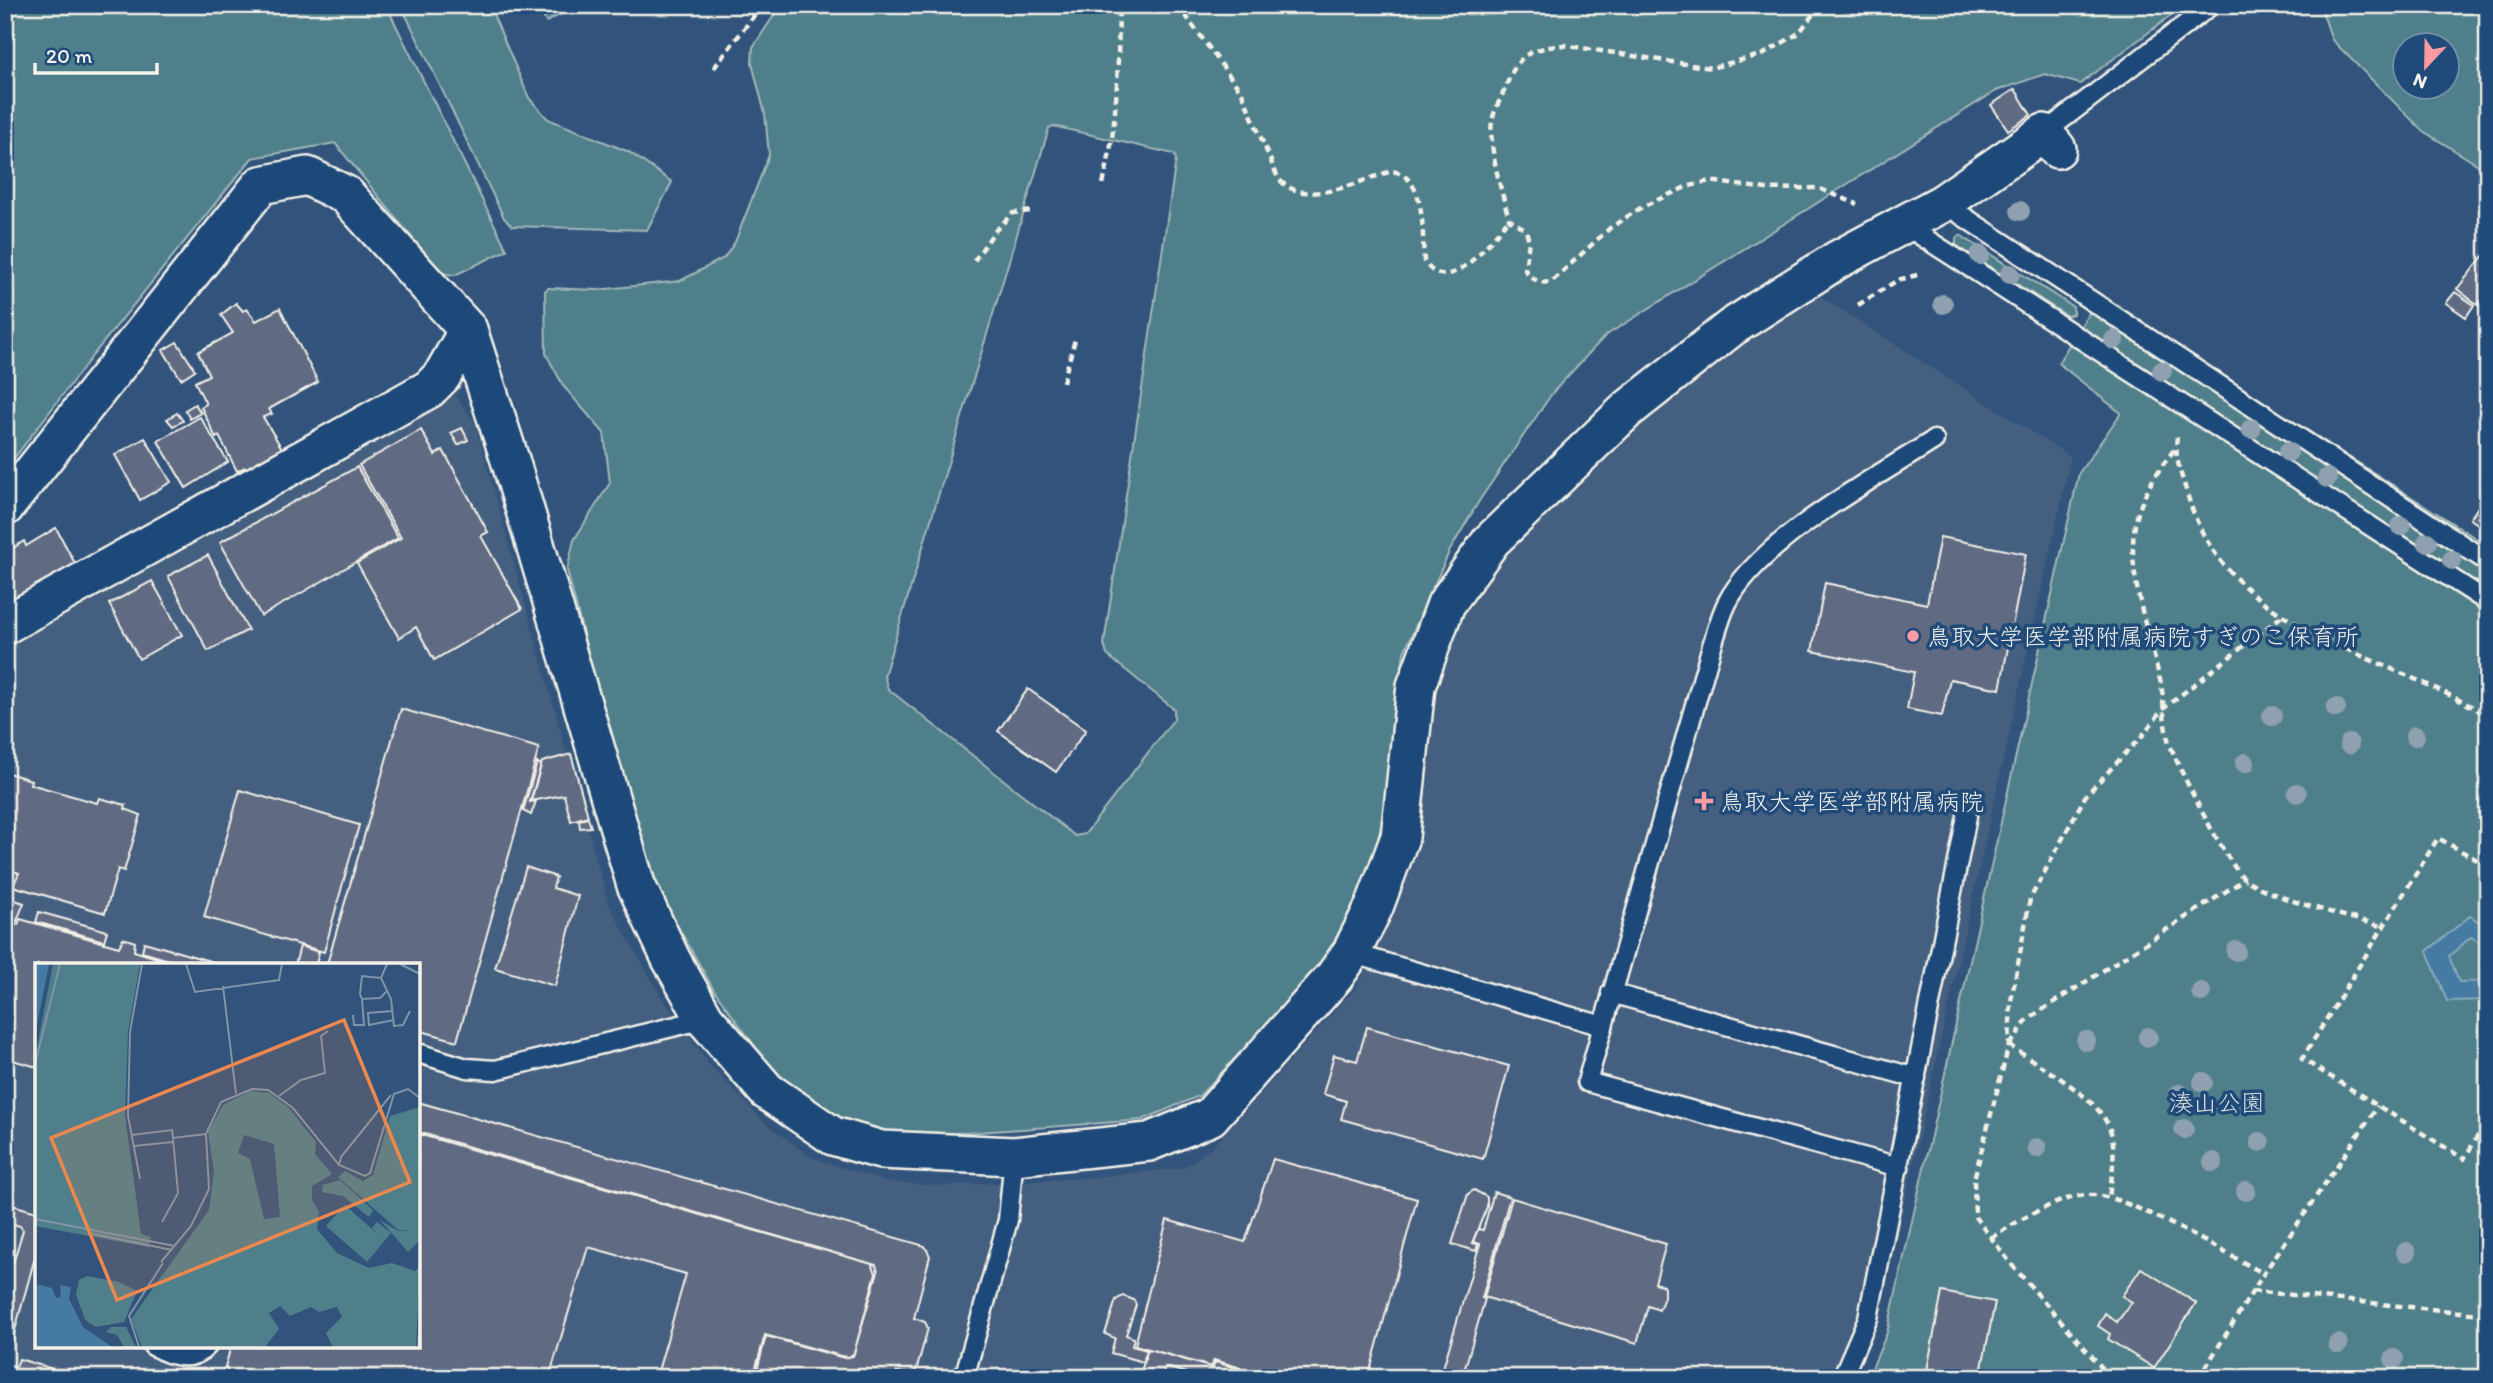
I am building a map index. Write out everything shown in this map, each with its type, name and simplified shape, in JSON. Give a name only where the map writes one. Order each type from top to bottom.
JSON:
[{"type":"street","points":[[5,507],[261,185],[307,176],[346,195],[468,330],[511,463],[636,885],[671,959],[705,1019],[766,1091],[833,1136],[881,1150],[1014,1156],[1149,1142],[1210,1117],[1334,977],[1350,953],[1374,907],[1400,837],[1416,686],[1446,604],[1491,541],[1628,409],[1732,327],[1837,260],[1906,226],[2051,141]]},
{"type":"street","points":[[5,625],[429,388],[442,376],[468,330]]},
{"type":"lane","points":[[2051,141],[2211,5]]},
{"type":"lane","points":[[1943,203],[2488,562]]},
{"type":"lane","points":[[1906,226],[2488,602]]},
{"type":"lane","points":[[1899,1167],[1587,1082],[1711,649],[1728,601],[1762,558],[1832,505],[1934,440]]},
{"type":"lane","points":[[1842,1378],[1868,1318],[1967,816]]},
{"type":"lane","points":[[1350,953],[1603,1026]]},
{"type":"lane","points":[[1611,993],[1916,1078]]},
{"type":"lane","points":[[420,1054],[467,1068],[495,1070],[705,1019]]},
{"type":"lane","points":[[964,1378],[1009,1220],[1014,1156]]},
{"type":"lane","points":[[157,1348],[177,1358],[200,1354],[205,1348]]},
{"type":"path","points":[[715,68],[762,5]]},
{"type":"path","points":[[1103,184],[1113,145],[1117,104],[1119,5]]},
{"type":"path","points":[[1178,5],[1242,93],[1278,178],[1287,188],[1306,194],[1392,171],[1400,172],[1408,177],[1415,191],[1424,261],[1429,268],[1444,274],[1463,270],[1509,219]]},
{"type":"path","points":[[1820,5],[1799,33],[1764,54],[1710,68],[1563,45],[1541,48],[1524,55],[1515,64],[1492,120],[1500,182],[1509,219],[1527,230],[1529,241],[1525,270],[1530,277],[1544,283],[1551,282],[1609,228],[1642,207],[1686,187],[1710,181],[1766,190],[1818,188],[1906,226]]},
{"type":"path","points":[[974,261],[994,232],[1013,213],[1031,211]]},
{"type":"path","points":[[1063,382],[1076,336]]},
{"type":"path","points":[[2178,429],[2175,450],[2191,510],[2217,560],[2282,615],[2346,652],[2469,704],[2488,716]]},
{"type":"path","points":[[2175,450],[2153,477],[2135,527],[2137,579],[2144,629],[2160,678],[2168,740],[2204,816],[2245,878],[2267,890],[2384,927]]},
{"type":"path","points":[[2111,1378],[1975,1217],[1974,1180],[2009,1045],[2011,1001],[2030,899],[2086,795],[2164,709],[2282,615]]},
{"type":"path","points":[[2488,866],[2438,838],[2302,1059],[2463,1159],[2488,1119]]},
{"type":"path","points":[[2009,1045],[2028,1019],[2245,878]]},
{"type":"path","points":[[2009,1045],[2085,1098],[2108,1124],[2113,1152],[2109,1199]]},
{"type":"path","points":[[2199,1378],[2252,1291],[2378,1106]]},
{"type":"path","points":[[1991,1238],[2020,1220],[2063,1202],[2093,1195],[2122,1202],[2264,1273]]},
{"type":"path","points":[[2252,1291],[2480,1314],[2488,1308]]},
{"type":"path","points":[[2480,1314],[2488,1327]]},
{"type":"shaded area","name":"鳥取大学医学部附属病院","points":[[1820,296],[2071,457],[1876,1330],[1855,1378],[5,1378],[5,643],[455,395],[475,423],[609,905],[661,996],[708,1063],[764,1122],[811,1157],[886,1182],[941,1186],[1086,1178],[1183,1168],[1212,1147],[1357,987],[1393,917],[1434,698],[1456,623],[1497,556],[1611,437],[1753,336]]},
{"type":"shaded area","points":[[2470,916],[2488,928],[2488,948],[2471,937],[2449,956],[2459,982],[2488,981],[2488,1000],[2447,1001],[2427,951]]},
{"type":"green space","points":[[5,5],[386,5],[507,250],[455,275],[441,273],[335,143],[252,158],[93,355],[5,470]]},
{"type":"green space","points":[[401,5],[489,5],[529,98],[548,119],[629,152],[672,182],[647,230],[512,226],[504,218]]},
{"type":"green space","points":[[537,5],[579,5],[546,22]]},
{"type":"green space","points":[[781,5],[2185,5],[2080,84],[2045,74],[1996,91],[1605,336],[1553,392],[1479,501],[1449,552],[1404,652],[1385,811],[1375,850],[1343,932],[1326,964],[1199,1096],[1142,1120],[899,1138],[861,1126],[817,1107],[770,1067],[714,990],[662,899],[609,736],[567,570],[574,540],[610,483],[604,433],[564,387],[546,354],[545,291],[548,288],[597,290],[680,281],[724,258],[735,242],[769,155],[765,114],[752,63],[753,47]],"holes":[[[1053,126],[1174,154],[1176,159],[1104,644],[1107,655],[1174,709],[1174,719],[1085,834],[1075,836],[888,689],[884,676],[1049,128]]]},
{"type":"green space","points":[[2320,5],[2488,5],[2488,171],[2423,131],[2394,102],[2462,102],[2462,32],[2392,32],[2392,100],[2332,40]]},
{"type":"green space","points":[[1960,235],[2073,307],[2073,314],[2067,316],[1956,245],[1956,239]]},
{"type":"green space","name":"湊山公園","points":[[2099,297],[2488,546],[2488,1378],[1868,1378],[1887,1333],[2079,473],[2121,413],[2058,363]]},
{"type":"building","points":[[2015,89],[2031,115],[2008,130],[1991,105]]},
{"type":"building","points":[[2484,255],[2488,257],[2488,293],[2478,305],[2457,289]]},
{"type":"building","points":[[2455,292],[2474,305],[2466,317],[2446,303]]},
{"type":"building","points":[[236,303],[243,311],[247,309],[256,321],[280,308],[318,382],[269,409],[272,414],[263,417],[284,452],[249,473],[245,467],[237,471],[219,436],[216,438],[201,407],[206,404],[195,382],[209,375],[198,352],[233,333],[221,315]]},
{"type":"building","points":[[177,342],[195,370],[181,379],[163,350]]},
{"type":"building","points":[[195,404],[201,413],[190,419],[185,410]]},
{"type":"building","points":[[177,413],[183,421],[173,426],[167,419]]},
{"type":"building","points":[[200,417],[228,462],[186,488],[158,441]]},
{"type":"building","points":[[462,428],[468,440],[458,445],[451,433]]},
{"type":"building","points":[[421,430],[435,455],[443,450],[488,532],[481,536],[522,609],[434,660],[416,627],[399,638],[357,563],[401,538],[359,465]]},
{"type":"building","points":[[145,438],[171,482],[140,500],[115,455]]},
{"type":"building","points":[[357,467],[398,538],[261,616],[220,542]]},
{"type":"building","points":[[2488,492],[2488,530],[2470,519]]},
{"type":"building","points":[[56,528],[78,569],[5,612],[7,552],[24,541],[26,546]]},
{"type":"building","name":"鳥取大学医学部附属病院すぎのこ保育所","points":[[1940,537],[2026,554],[2000,689],[1950,679],[1942,716],[1907,709],[1914,672],[1812,651],[1825,583],[1927,604]]},
{"type":"building","points":[[208,555],[248,630],[208,651],[168,576]]},
{"type":"building","points":[[152,581],[182,635],[139,659],[109,604]]},
{"type":"building","points":[[1028,689],[1086,730],[1056,772],[998,731]]},
{"type":"building","points":[[401,709],[539,748],[457,1041],[420,1031],[420,963],[327,963]]},
{"type":"building","points":[[571,754],[588,816],[571,821],[564,795],[531,801],[542,762]]},
{"type":"building","points":[[537,763],[541,765],[530,802],[536,801],[531,815],[523,811]]},
{"type":"building","points":[[5,772],[31,780],[30,784],[97,803],[99,798],[126,805],[125,809],[141,815],[124,871],[118,869],[105,913],[13,886],[19,873],[5,869]]},
{"type":"building","points":[[240,790],[359,825],[324,952],[204,917]]},
{"type":"building","points":[[588,818],[591,827],[580,828],[579,820]]},
{"type":"building","points":[[526,867],[556,877],[553,888],[578,896],[555,986],[495,968]]},
{"type":"building","points":[[5,897],[24,903],[16,923],[5,919]]},
{"type":"building","points":[[39,912],[107,931],[104,941],[36,922]]},
{"type":"building","points":[[20,919],[119,947],[123,938],[135,942],[134,951],[173,963],[35,963],[35,1066],[5,1058],[5,921],[18,925]]},
{"type":"building","points":[[144,942],[213,962],[179,963],[142,952]]},
{"type":"building","points":[[300,946],[319,952],[316,963],[296,963]]},
{"type":"building","points":[[1367,1027],[1509,1066],[1483,1159],[1341,1119],[1346,1101],[1323,1094],[1334,1055],[1357,1061]]},
{"type":"building","points":[[420,1103],[925,1246],[930,1256],[914,1318],[925,1322],[928,1328],[913,1374],[897,1372],[895,1378],[755,1378],[766,1336],[844,1358],[853,1356],[878,1271],[876,1265],[420,1133]]},
{"type":"building","points":[[420,1135],[872,1264],[876,1273],[854,1353],[849,1357],[841,1356],[765,1335],[753,1378],[656,1378],[686,1274],[588,1247],[549,1378],[242,1378],[228,1372],[225,1367],[230,1348],[420,1348]]},
{"type":"building","points":[[1273,1159],[1417,1199],[1368,1378],[1276,1378],[1214,1360],[1211,1367],[1135,1345],[1167,1220],[1245,1242]]},
{"type":"building","points":[[1474,1190],[1487,1197],[1487,1207],[1472,1243],[1478,1244],[1476,1251],[1452,1244],[1468,1194]]},
{"type":"building","points":[[1494,1192],[1510,1197],[1482,1298],[1485,1299],[1462,1378],[1440,1378],[1480,1244],[1473,1242],[1478,1229],[1483,1230]]},
{"type":"building","points":[[1512,1198],[1666,1244],[1655,1283],[1664,1286],[1664,1297],[1659,1310],[1648,1306],[1637,1343],[1484,1297]]},
{"type":"building","points":[[5,1203],[35,1211],[35,1257],[6,1363],[5,1290],[23,1230],[20,1226],[5,1221]]},
{"type":"building","points":[[2141,1268],[2196,1303],[2154,1368],[2108,1339],[2110,1334],[2098,1326],[2105,1313],[2117,1322],[2132,1302],[2122,1296]]},
{"type":"building","points":[[1942,1292],[1995,1302],[1980,1378],[1927,1370]]},
{"type":"building","points":[[1123,1296],[1134,1300],[1136,1305],[1126,1335],[1134,1338],[1132,1346],[1147,1350],[1143,1362],[1111,1353],[1115,1338],[1105,1334],[1116,1300]]},
{"type":"building","points":[[1148,1349],[1213,1368],[1215,1362],[1271,1378],[1204,1378],[1165,1367],[1162,1378],[1139,1378]]},
{"type":"building","points":[[19,1359],[83,1378],[5,1378],[5,1363],[16,1367]]},
{"type":"building","points":[[897,1372],[907,1375],[912,1376],[895,1378]]},
{"type":"place","name":"鳥取大学医学部附属病院すぎのこ保育所","points":[[1913,636]]},
{"type":"place","name":"鳥取大学医学部附属病院","points":[[1704,801]]}]
